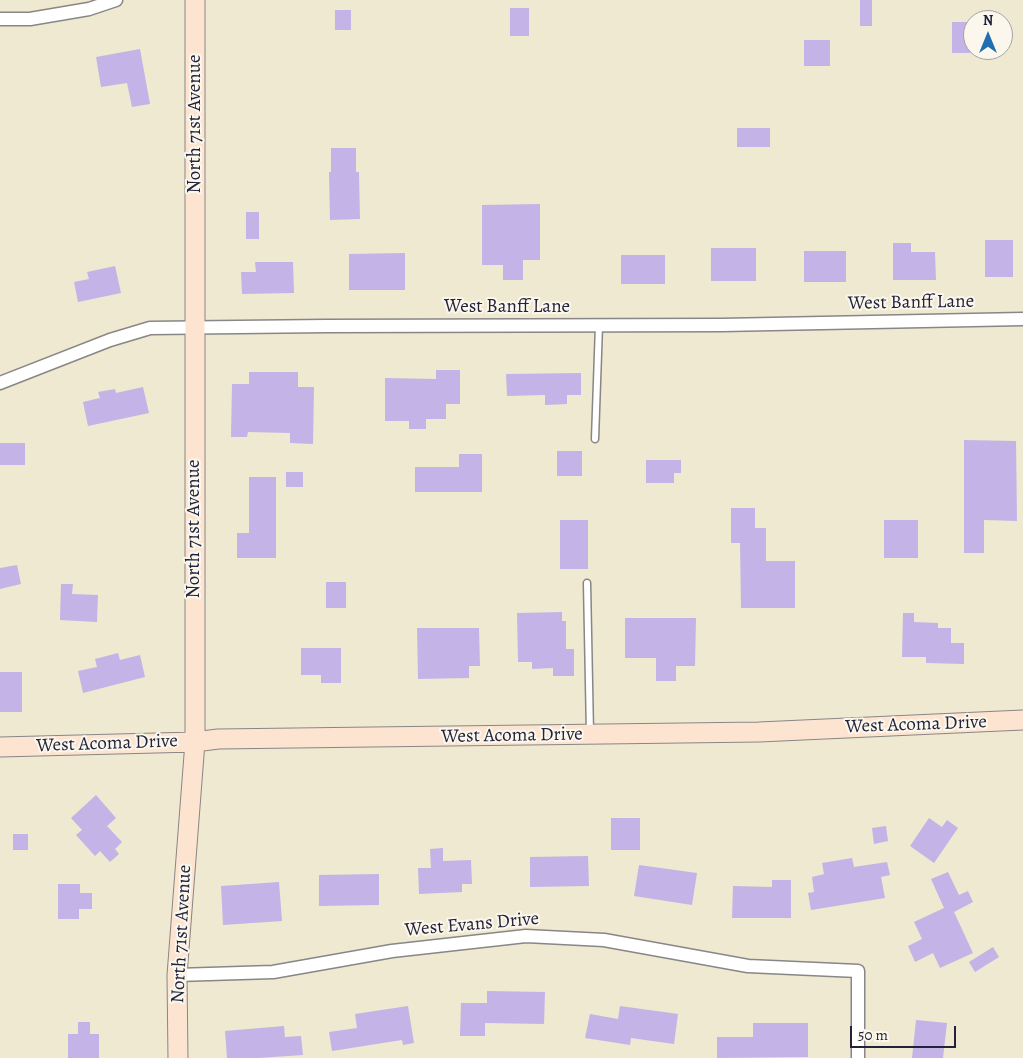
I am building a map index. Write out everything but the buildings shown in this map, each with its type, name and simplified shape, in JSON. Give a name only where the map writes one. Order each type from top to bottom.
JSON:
[{"type":"street","points":[[0,19],[30,19],[89,9],[116,0]]},
{"type":"street","name":"North 71st Avenue","points":[[178,1058],[177,975],[195,742],[195,0]]},
{"type":"street","name":"West Banff Lane","points":[[0,383],[110,340],[150,328],[722,325],[1023,319]]},
{"type":"street","name":"West Acoma Drive","points":[[0,747],[195,742],[218,739],[760,732],[1023,720]]},
{"type":"street","name":"West Evans Drive","points":[[177,975],[273,972],[392,951],[526,936],[604,940],[748,966],[858,970],[858,1058]]},
{"type":"lane","points":[[595,439],[599,325]]},
{"type":"lane","points":[[587,583],[590,735]]}]
